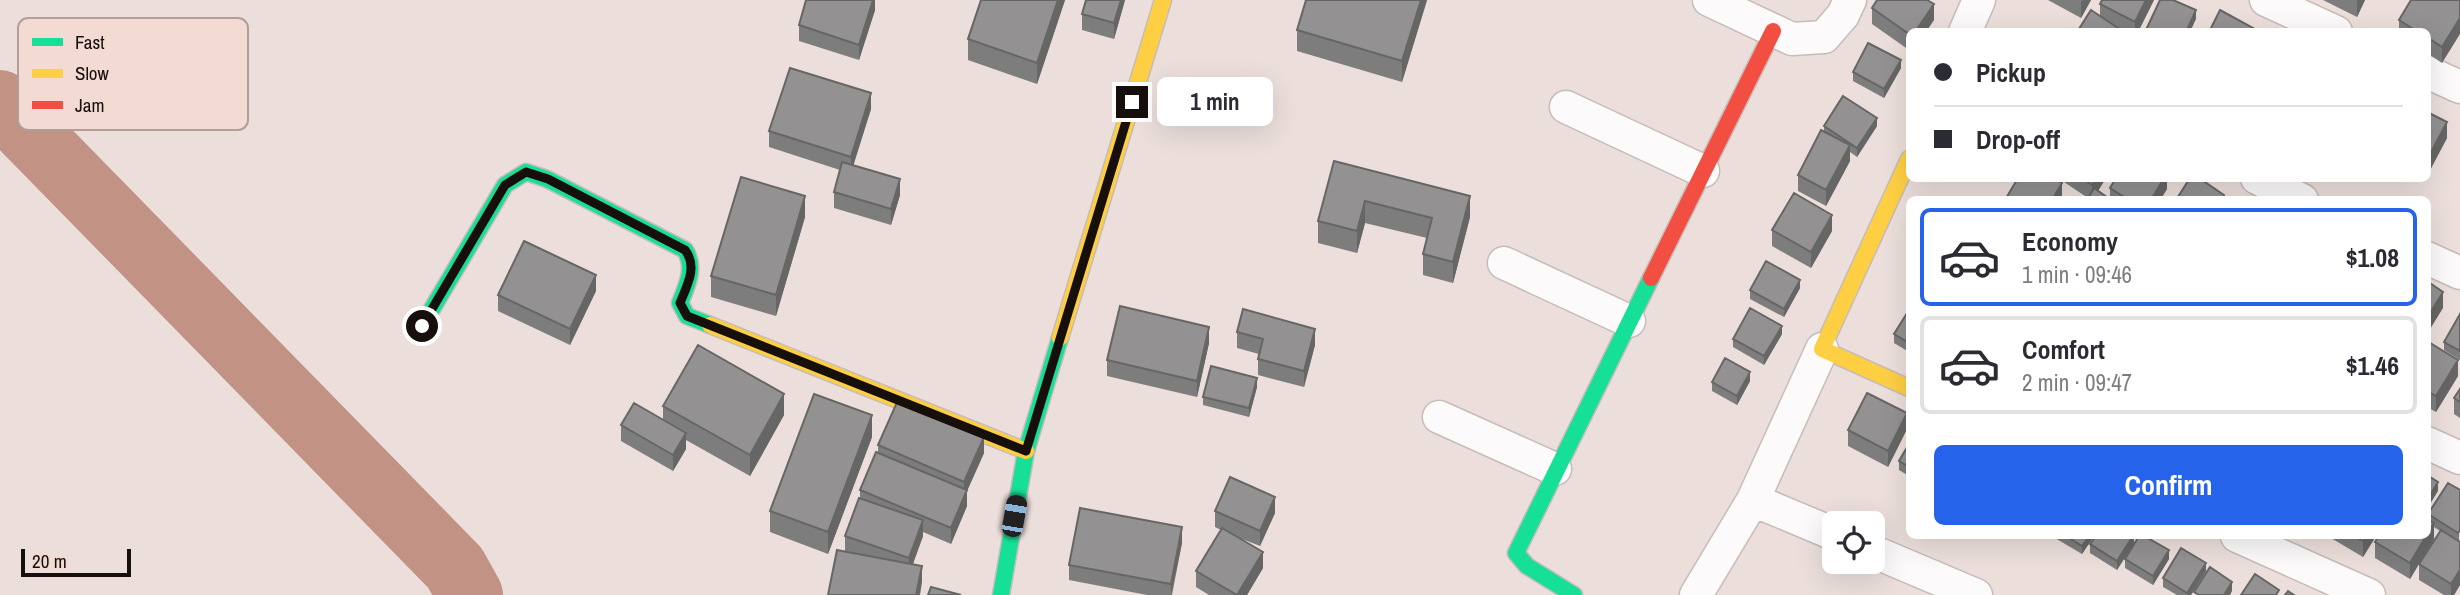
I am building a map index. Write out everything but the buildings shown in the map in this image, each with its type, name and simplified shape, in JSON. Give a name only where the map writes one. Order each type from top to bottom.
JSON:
[{"type":"street","points":[[1001,595],[1026,451],[1163,0]]},
{"type":"street","points":[[1709,0],[1792,39],[1824,37],[1843,15],[1850,0]]},
{"type":"street","points":[[1967,28],[1979,0]]},
{"type":"street","points":[[2266,0],[2327,28]]},
{"type":"street","points":[[1574,595],[1527,566],[1516,553],[1555,469],[1773,31]]},
{"type":"street","points":[[2431,74],[2460,87]]},
{"type":"street","points":[[1566,107],[1703,171]]},
{"type":"street","points":[[422,326],[505,185],[526,172],[548,179],[685,250],[691,258],[691,272],[680,303],[687,316],[1026,451]]},
{"type":"street","points":[[1696,595],[1753,500],[1822,349],[1900,203],[1906,174]]},
{"type":"street","points":[[2265,182],[2294,196]]},
{"type":"street","points":[[2431,260],[2460,273]]},
{"type":"street","points":[[1504,263],[1629,321]]},
{"type":"street","points":[[1822,349],[1906,387]]},
{"type":"street","points":[[1439,417],[1555,469]]},
{"type":"street","points":[[2431,445],[2460,458]]},
{"type":"street","points":[[1753,500],[1822,529]]},
{"type":"street","points":[[2244,539],[2369,595]]},
{"type":"street","points":[[1885,556],[1976,595]]},
{"type":"waterway","points":[[0,103],[18,121]]},
{"type":"waterway","points":[[26,130],[455,568],[470,595]]},
{"type":"traffic: fast","points":[[422,326],[505,185],[526,172],[547,179],[685,250],[690,270],[680,303],[687,316],[710,325]]},
{"type":"traffic: fast","points":[[1574,595],[1527,566],[1516,553],[1651,278]]},
{"type":"traffic: fast","points":[[1001,595],[1026,451],[1060,338]]},
{"type":"traffic: slow","points":[[1060,338],[1163,0]]},
{"type":"traffic: slow","points":[[1906,166],[1822,349],[1906,387]]},
{"type":"traffic: slow","points":[[710,325],[1026,451]]},
{"type":"traffic: jam","points":[[1651,278],[1773,31]]},
{"type":"route","points":[[422,326],[505,185],[526,172],[548,179],[685,250],[691,258],[691,272],[680,303],[687,316],[1026,451],[1132,102]]}]
